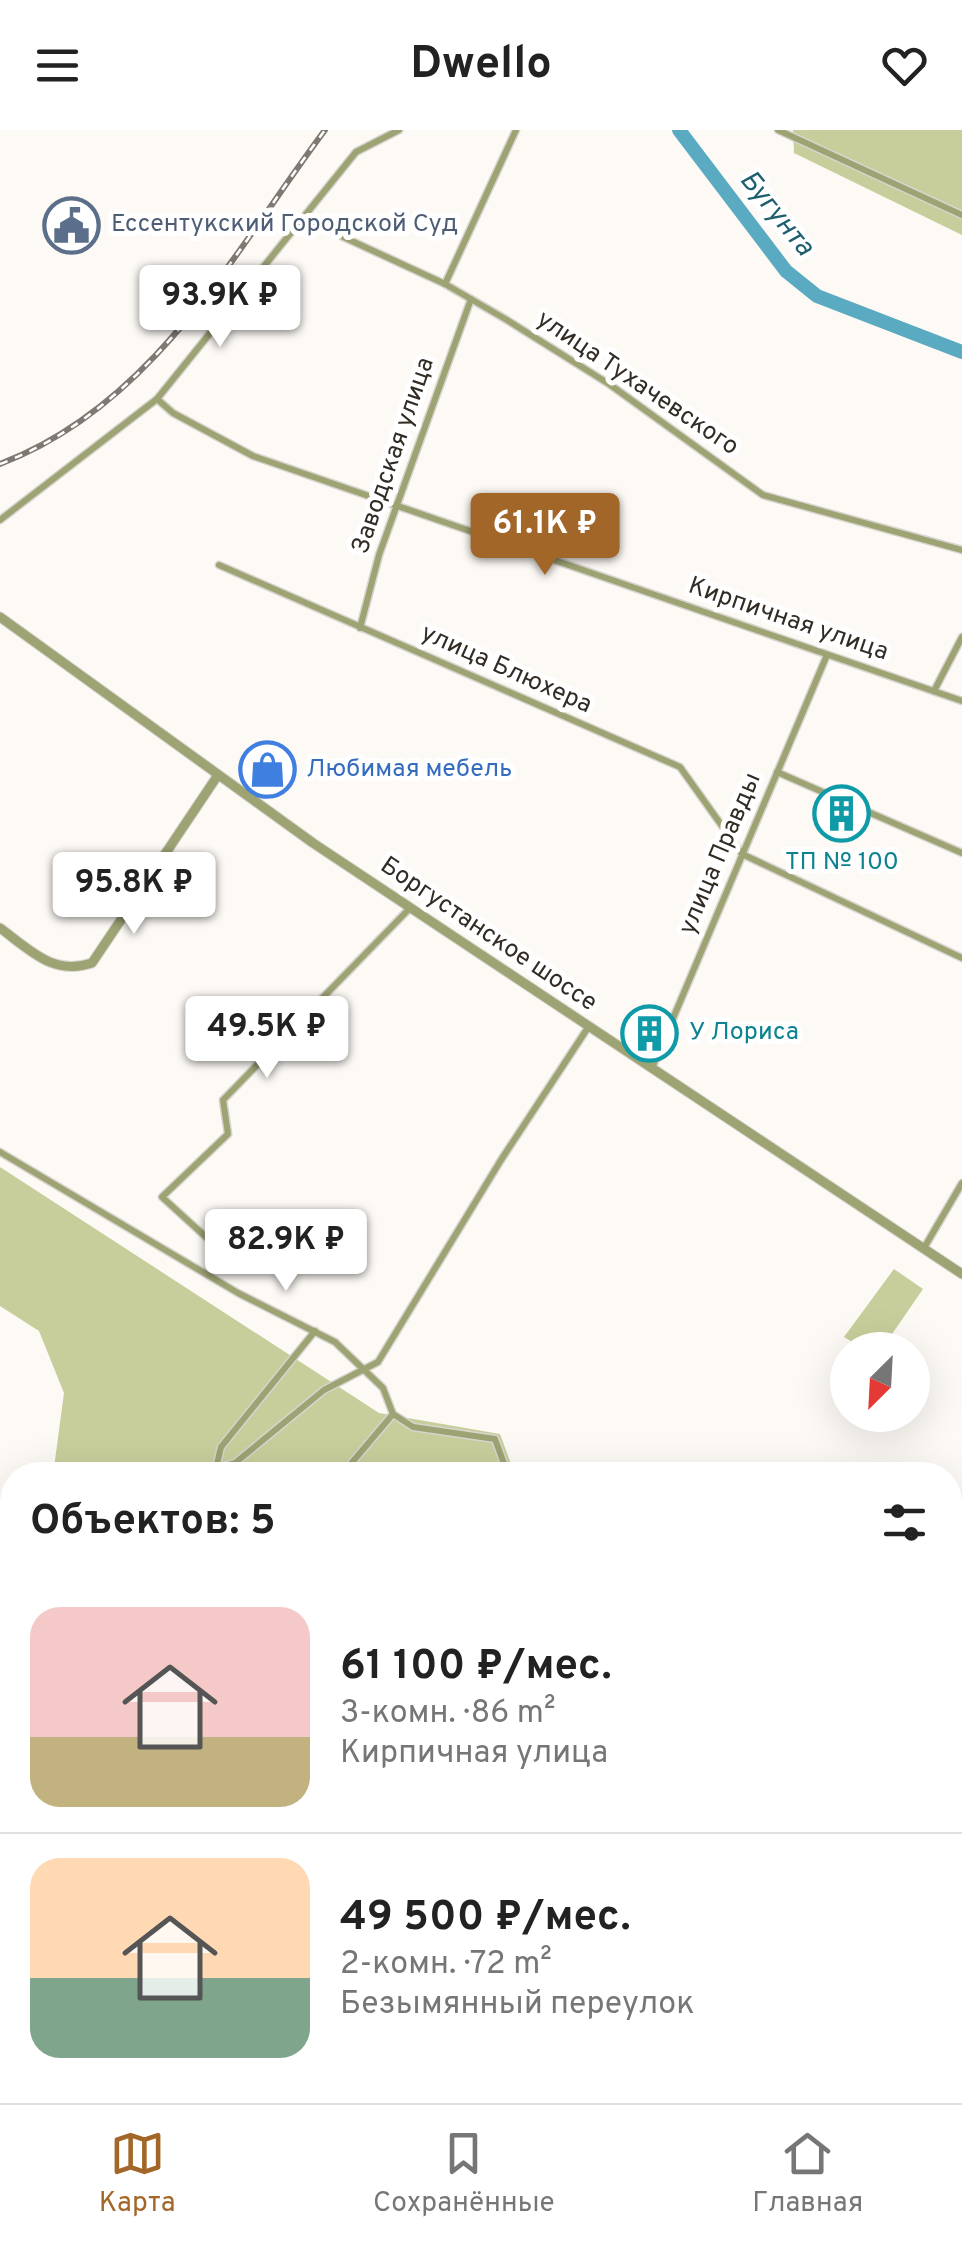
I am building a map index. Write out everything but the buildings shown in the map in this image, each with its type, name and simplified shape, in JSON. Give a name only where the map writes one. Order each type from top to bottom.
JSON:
[{"type":"street","points":[[0,520],[157,399],[356,152],[399,130]]},
{"type":"street","points":[[445,284],[516,130]]},
{"type":"street","points":[[778,130],[962,215]]},
{"type":"street","name":"улица Тухачевского","points":[[302,218],[471,299],[609,384],[763,494],[962,550]]},
{"type":"street","name":"Заводская улица","points":[[360,628],[396,507],[471,299]]},
{"type":"street","name":"Кирпичная улица","points":[[157,399],[173,413],[253,456],[962,701]]},
{"type":"street","name":"улица Блюхера","points":[[218,565],[680,768],[742,854]]},
{"type":"street","name":"Боргустанское шоссе","points":[[0,617],[410,908],[962,1274]]},
{"type":"street","points":[[934,691],[962,637]]},
{"type":"street","name":"улица Правды","points":[[652,1068],[827,654]]},
{"type":"street","points":[[777,772],[962,853]]},
{"type":"street","points":[[0,928],[55,966],[66,969],[92,963],[218,775]]},
{"type":"street","points":[[742,854],[962,958]]},
{"type":"street","points":[[230,1259],[162,1197],[228,1134],[224,1100],[410,908]]},
{"type":"street","points":[[236,1462],[324,1390],[378,1362],[501,1160],[589,1026]]},
{"type":"street","points":[[0,1152],[238,1293],[335,1342],[383,1388],[393,1414],[413,1427],[495,1439],[503,1462]]},
{"type":"street","points":[[924,1248],[962,1183]]},
{"type":"street","points":[[217,1462],[220,1447],[315,1331]]},
{"type":"street","points":[[352,1462],[393,1414]]},
{"type":"green space","points":[[793,130],[962,130],[962,235],[794,153]]},
{"type":"green space","points":[[0,1167],[379,1413],[500,1434],[510,1462],[55,1462],[64,1393],[39,1331],[0,1306]]},
{"type":"green space","points":[[894,1269],[923,1289],[893,1332],[848,1332]]},
{"type":"waterway","name":"Бугунта","points":[[679,130],[786,271],[817,296],[962,352]]},
{"type":"railway","points":[[0,464],[54,438],[102,405],[146,366],[222,275],[325,130]]},
{"type":"place","name":"Ессентукский Городской Суд","points":[[72,225]]},
{"type":"place","name":"Любимая мебель","points":[[267,770]]},
{"type":"place","name":"ТП № 100","points":[[842,814]]},
{"type":"place","name":"У Лориса","points":[[650,1033]]}]
